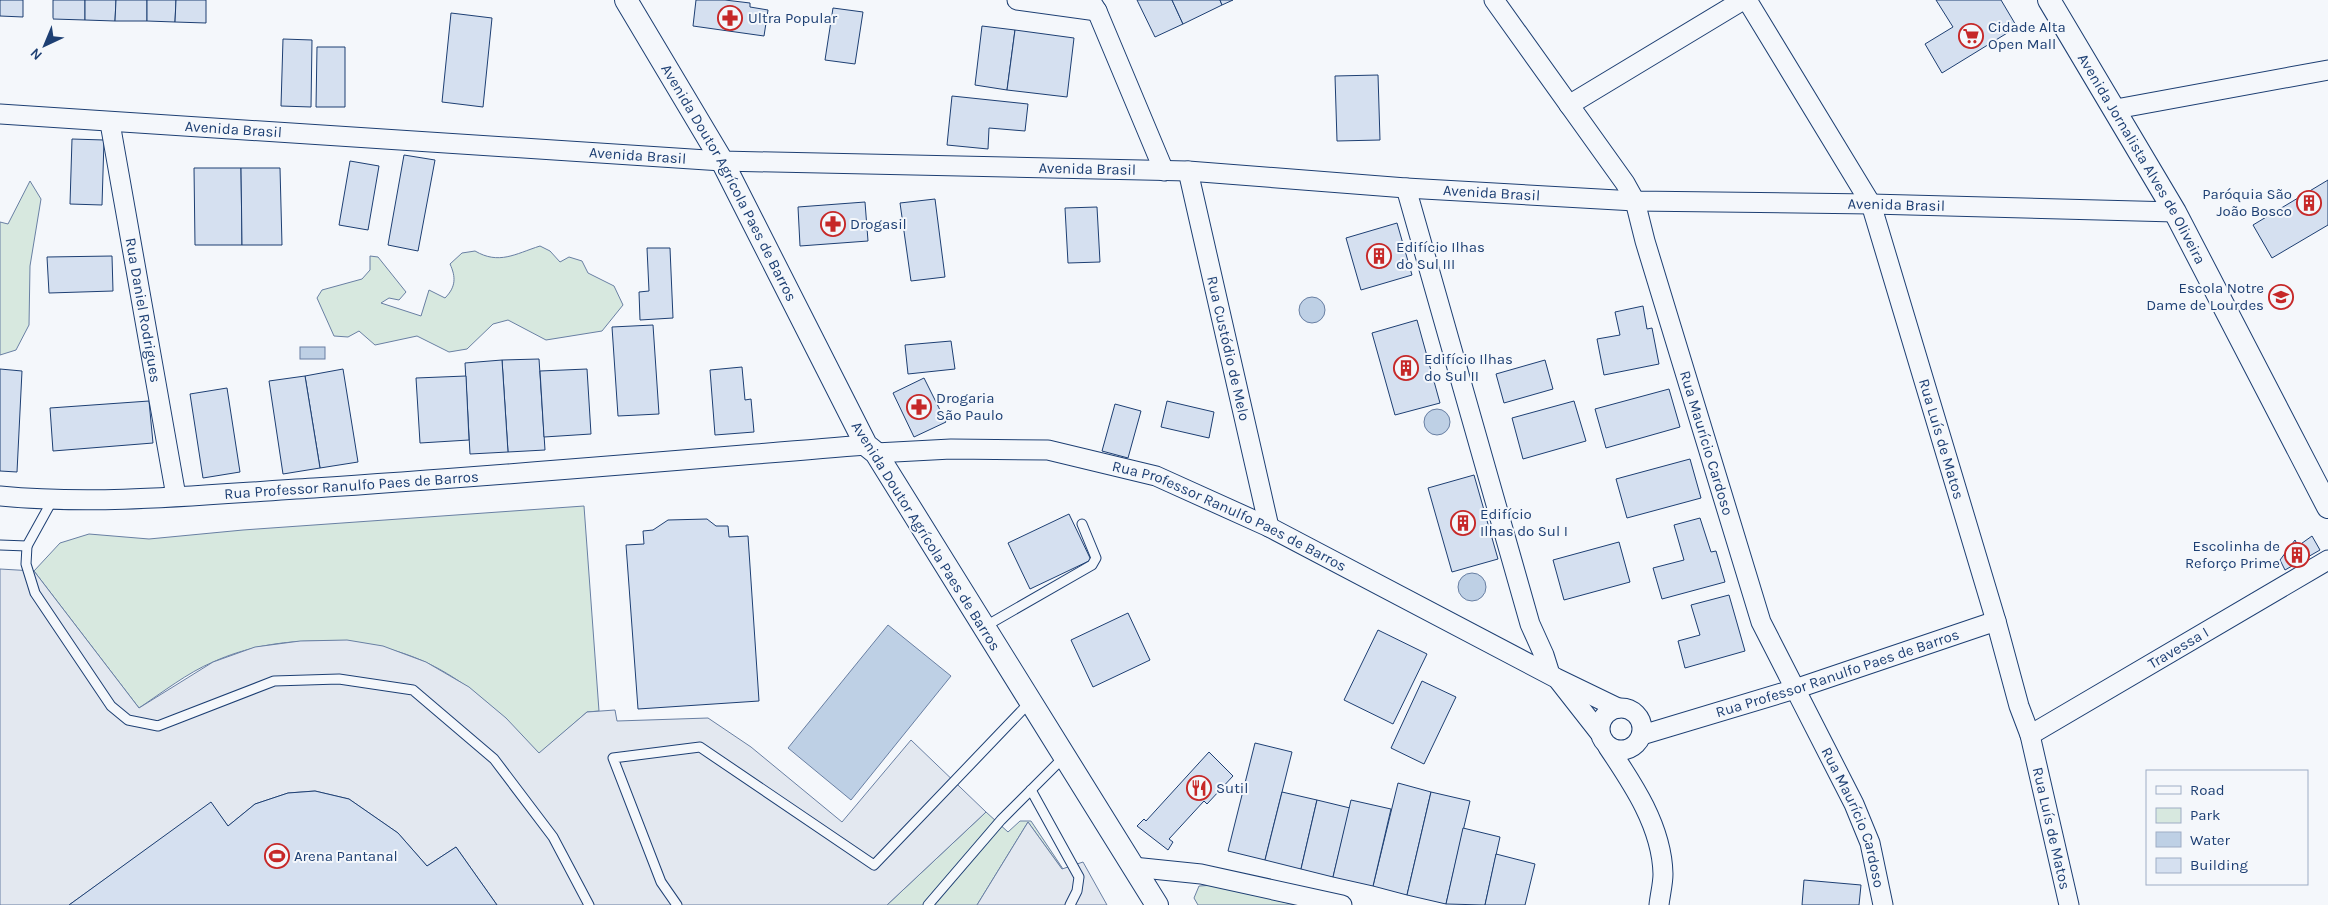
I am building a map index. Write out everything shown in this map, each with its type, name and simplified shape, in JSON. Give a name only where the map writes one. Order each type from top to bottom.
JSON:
[{"type":"street","name":"Avenida Doutor Agrícola Paes de Barros","points":[[626,0],[722,161],[871,449],[1157,905]]},
{"type":"street","points":[[1017,0],[1094,5],[1164,171]]},
{"type":"street","name":"Rua Maurício Cardoso","points":[[1494,0],[1625,183],[1635,201],[1645,242],[1761,622],[1854,804],[1866,835],[1881,890],[1883,905]]},
{"type":"street","points":[[1569,105],[1743,0]]},
{"type":"street","name":"Rua Luís de Matos","points":[[1747,0],[1871,204],[1996,621],[2019,706],[2030,734],[2069,905]]},
{"type":"street","name":"Avenida Jornalista Alves de Oliveira","points":[[2049,0],[2116,109],[2175,212],[2328,506]]},
{"type":"street","points":[[2116,109],[2328,70]]},
{"type":"street","name":"Avenida Brasil","points":[[0,114],[110,123],[722,161],[1188,171],[1406,188],[1635,201],[1871,204],[2175,212]]},
{"type":"street","name":"Rua Daniel Rodrigues","points":[[110,123],[176,496]]},
{"type":"street","name":"Rua Custódio de Melo","points":[[1188,171],[1269,527]]},
{"type":"street","points":[[1406,188],[1530,624],[1553,676]]},
{"type":"street","name":"Rua Professor Ranulfo Paes de Barros","points":[[0,496],[111,500],[703,458],[871,449],[1048,450],[1156,476],[1269,527],[1553,676],[1626,710],[1678,724]]},
{"type":"street","name":"Travessa I","points":[[2030,734],[2328,560]]},
{"type":"street","name":"Rua Professor Ranulfo Paes de Barros","points":[[1637,741],[1678,724],[1795,689],[1996,621]]},
{"type":"street","points":[[1518,658],[1524,647],[1530,624]]},
{"type":"street","name":"Rua Professor Ranulfo Paes de Barros","points":[[1553,676],[1604,740]]},
{"type":"street","points":[[1638,792],[1637,741],[1640,718],[1626,710],[1604,716],[1600,724],[1604,740],[1638,792],[1659,847],[1663,875],[1659,905]]},
{"type":"street","points":[[1604,740],[1624,751],[1637,741]]},
{"type":"street","points":[[1133,867],[1201,874],[1342,905]]},
{"type":"lane","points":[[53,499],[27,546],[26,564],[35,592],[111,706],[128,720],[158,726],[274,681],[339,679],[413,690],[494,759],[553,836],[589,905]]},
{"type":"lane","points":[[983,627],[1092,565],[1096,558],[1082,524]]},
{"type":"lane","points":[[0,545],[27,546]]},
{"type":"lane","points":[[677,905],[661,882],[613,758],[700,747],[874,865],[1030,702]]},
{"type":"lane","points":[[928,905],[1001,820],[1065,756]]},
{"type":"lane","points":[[1031,790],[1079,877],[1077,891],[1070,905]]},
{"type":"green space","points":[[30,181],[41,199],[30,266],[29,325],[16,350],[0,355],[0,222],[8,224]]},
{"type":"green space","points":[[540,246],[550,251],[560,262],[569,257],[582,261],[588,273],[614,286],[623,305],[602,331],[546,340],[508,320],[493,324],[467,349],[449,352],[417,336],[375,345],[359,331],[348,337],[334,336],[317,298],[322,290],[362,279],[370,270],[370,256],[378,257],[406,292],[399,300],[389,298],[381,303],[421,316],[429,290],[445,298],[451,290],[454,278],[450,264],[462,253],[475,251],[500,258]]},
{"type":"green space","points":[[584,506],[599,711],[587,712],[539,754],[491,706],[466,686],[441,670],[414,657],[385,648],[353,643],[290,642],[238,652],[194,672],[139,708],[34,571],[60,543],[89,534],[149,539],[243,530]]},
{"type":"green space","points":[[986,812],[1008,832],[1020,821],[1031,821],[1063,869],[1028,822],[977,905],[887,905]]},
{"type":"green space","points":[[1215,885],[1296,905],[1198,905],[1194,898],[1199,886]]},
{"type":"shaded area","points":[[0,569],[34,571],[139,708],[213,662],[255,647],[300,641],[347,640],[383,646],[426,662],[469,687],[506,718],[539,753],[587,712],[615,710],[617,721],[708,718],[751,747],[842,822],[911,740],[986,812],[887,905],[497,905],[456,847],[427,866],[398,833],[349,799],[315,791],[288,793],[255,804],[228,826],[211,803],[69,905],[0,905]]},
{"type":"shaded area","points":[[1028,822],[1062,869],[1083,862],[1107,905],[977,905]]},
{"type":"water","points":[[1312,297],[1322,300],[1325,310],[1322,320],[1312,323],[1302,320],[1299,310],[1302,300]]},
{"type":"water","points":[[300,347],[325,347],[325,359],[300,359]]},
{"type":"water","points":[[1437,409],[1447,412],[1450,422],[1447,432],[1437,435],[1427,432],[1424,422],[1427,412]]},
{"type":"water","points":[[1472,573],[1482,577],[1486,587],[1482,597],[1472,601],[1462,597],[1458,587],[1462,577]]},
{"type":"water","points":[[888,625],[951,676],[851,800],[788,748]]},
{"type":"building","points":[[0,0],[23,0],[23,17],[0,16]]},
{"type":"building","points":[[53,0],[85,0],[85,20],[53,19]]},
{"type":"building","points":[[85,0],[116,0],[115,21],[85,20]]},
{"type":"building","points":[[116,0],[147,0],[147,21],[115,21]]},
{"type":"building","points":[[147,0],[176,0],[175,22],[147,21]]},
{"type":"building","points":[[176,0],[206,0],[206,23],[175,22]]},
{"type":"building","name":"Ultra Popular","points":[[696,0],[725,0],[750,3],[750,7],[768,10],[764,36],[693,26]]},
{"type":"building","points":[[1137,0],[1172,0],[1183,24],[1155,37]]},
{"type":"building","points":[[1172,0],[1220,0],[1222,5],[1183,24]]},
{"type":"building","points":[[1220,0],[1233,0],[1222,5]]},
{"type":"building","name":"Cidade Alta Open Mall","points":[[1936,0],[2001,0],[2017,27],[1942,73],[1925,44],[1953,27]]},
{"type":"building","points":[[833,8],[863,12],[855,64],[825,60]]},
{"type":"building","points":[[451,13],[492,18],[483,107],[442,102]]},
{"type":"building","points":[[982,26],[1015,30],[1007,90],[975,85]]},
{"type":"building","points":[[1015,30],[1074,38],[1067,97],[1007,90]]},
{"type":"building","points":[[283,39],[312,40],[311,107],[281,106]]},
{"type":"building","points":[[317,47],[345,47],[345,107],[316,107]]},
{"type":"building","points":[[1378,75],[1380,140],[1337,141],[1335,76]]},
{"type":"building","points":[[952,96],[1028,104],[1025,131],[989,128],[988,149],[947,145]]},
{"type":"building","points":[[72,139],[104,140],[102,205],[70,204]]},
{"type":"building","points":[[404,155],[435,160],[418,251],[388,245]]},
{"type":"building","points":[[350,161],[379,166],[368,230],[339,225]]},
{"type":"building","points":[[194,168],[241,168],[242,245],[195,245]]},
{"type":"building","points":[[241,168],[280,168],[282,245],[242,245]]},
{"type":"building","name":"Paróquia São João Bosco","points":[[2328,180],[2328,225],[2272,258],[2253,225]]},
{"type":"building","points":[[935,199],[945,277],[911,281],[900,203]]},
{"type":"building","name":"Drogasil","points":[[865,202],[868,241],[800,246],[798,207]]},
{"type":"building","points":[[1097,207],[1100,262],[1068,263],[1065,208]]},
{"type":"building","name":"Edifício Ilhas do Sul III","points":[[1397,223],[1412,275],[1361,290],[1346,238]]},
{"type":"building","points":[[647,248],[670,248],[673,318],[640,320],[639,292],[649,291]]},
{"type":"building","points":[[112,256],[113,291],[49,293],[47,257]]},
{"type":"building","points":[[1643,306],[1647,329],[1652,328],[1659,364],[1604,375],[1597,339],[1620,335],[1615,312]]},
{"type":"building","name":"Edifício Ilhas do Sul II","points":[[1417,320],[1440,403],[1395,415],[1372,333]]},
{"type":"building","points":[[653,325],[659,414],[618,416],[612,327]]},
{"type":"building","points":[[951,341],[955,369],[908,374],[905,345]]},
{"type":"building","points":[[539,359],[545,450],[508,452],[502,360]]},
{"type":"building","points":[[502,360],[508,452],[470,454],[465,363]]},
{"type":"building","points":[[1545,360],[1553,389],[1504,403],[1496,374]]},
{"type":"building","points":[[742,367],[745,400],[751,399],[754,432],[715,435],[710,370]]},
{"type":"building","points":[[0,369],[22,371],[17,472],[0,471]]},
{"type":"building","points":[[343,369],[358,462],[320,468],[305,376]]},
{"type":"building","points":[[587,369],[591,434],[544,437],[540,371]]},
{"type":"building","points":[[305,376],[320,468],[283,474],[269,381]]},
{"type":"building","points":[[466,376],[469,440],[420,443],[416,378]]},
{"type":"building","name":"Drogaria São Paulo","points":[[924,378],[946,422],[914,437],[893,393]]},
{"type":"building","points":[[227,388],[240,472],[203,478],[190,394]]},
{"type":"building","points":[[1669,389],[1680,427],[1606,448],[1595,409]]},
{"type":"building","points":[[149,401],[153,443],[53,451],[50,408]]},
{"type":"building","points":[[1167,401],[1214,412],[1209,438],[1161,427]]},
{"type":"building","points":[[1574,401],[1586,441],[1523,459],[1512,418]]},
{"type":"building","points":[[1115,404],[1141,411],[1128,458],[1102,451]]},
{"type":"building","points":[[1690,459],[1701,498],[1627,518],[1616,479]]},
{"type":"building","name":"Edifício Ilhas do Sul I","points":[[1474,475],[1498,559],[1452,572],[1428,488]]},
{"type":"building","points":[[1069,514],[1091,560],[1030,589],[1008,543]]},
{"type":"building","points":[[1700,518],[1711,552],[1716,551],[1725,582],[1662,599],[1653,568],[1684,560],[1674,525]]},
{"type":"building","points":[[707,519],[716,526],[728,526],[729,537],[748,536],[759,701],[638,709],[626,545],[644,544],[643,531],[653,530],[668,520]]},
{"type":"building","name":"Escolinha de Reforço Prime","points":[[2312,536],[2320,550],[2285,570],[2280,560],[2295,540],[2298,546]]},
{"type":"building","points":[[1619,542],[1630,582],[1564,600],[1553,560]]},
{"type":"building","points":[[1729,595],[1745,651],[1685,668],[1678,641],[1700,635],[1691,605]]},
{"type":"building","points":[[1128,613],[1150,660],[1093,687],[1071,640]]},
{"type":"building","points":[[1378,630],[1427,654],[1393,724],[1344,700]]},
{"type":"building","points":[[1422,681],[1456,697],[1424,764],[1391,748]]},
{"type":"building","points":[[1255,743],[1292,752],[1265,860],[1228,851]]},
{"type":"building","name":"Sutil","points":[[1209,752],[1233,776],[1207,804],[1204,801],[1169,839],[1173,842],[1168,850],[1137,826],[1144,819],[1146,821]]},
{"type":"building","points":[[1398,783],[1431,792],[1407,895],[1373,886]]},
{"type":"building","name":"Arena Pantanal","points":[[315,791],[349,799],[398,833],[427,866],[456,847],[497,905],[69,905],[211,802],[228,826],[255,804],[288,793]]},
{"type":"building","points":[[1282,792],[1317,800],[1301,869],[1265,860]]},
{"type":"building","points":[[1431,792],[1470,801],[1446,904],[1407,895]]},
{"type":"building","points":[[1317,800],[1350,808],[1333,877],[1301,869]]},
{"type":"building","points":[[1351,800],[1391,809],[1373,886],[1333,877]]},
{"type":"building","points":[[1463,828],[1500,837],[1485,905],[1446,904]]},
{"type":"building","points":[[1496,854],[1535,864],[1525,905],[1485,905]]},
{"type":"building","points":[[1804,880],[1861,885],[1859,905],[1802,905]]},
{"type":"place","name":"Ultra Popular","points":[[730,18]]},
{"type":"place","name":"Cidade Alta Open Mall","points":[[1971,36]]},
{"type":"place","name":"Paróquia São João Bosco","points":[[2309,203]]},
{"type":"place","name":"Drogasil","points":[[833,224]]},
{"type":"place","name":"Edifício Ilhas do Sul III","points":[[1379,256]]},
{"type":"place","name":"Escola Notre Dame de Lourdes","points":[[2281,297]]},
{"type":"place","name":"Edifício Ilhas do Sul II","points":[[1406,368]]},
{"type":"place","name":"Drogaria São Paulo","points":[[919,407]]},
{"type":"place","name":"Edifício Ilhas do Sul I","points":[[1463,523]]},
{"type":"place","name":"Escolinha de Reforço Prime","points":[[2297,555]]},
{"type":"place","name":"Sutil","points":[[1199,788]]},
{"type":"place","name":"Arena Pantanal","points":[[277,856]]}]
